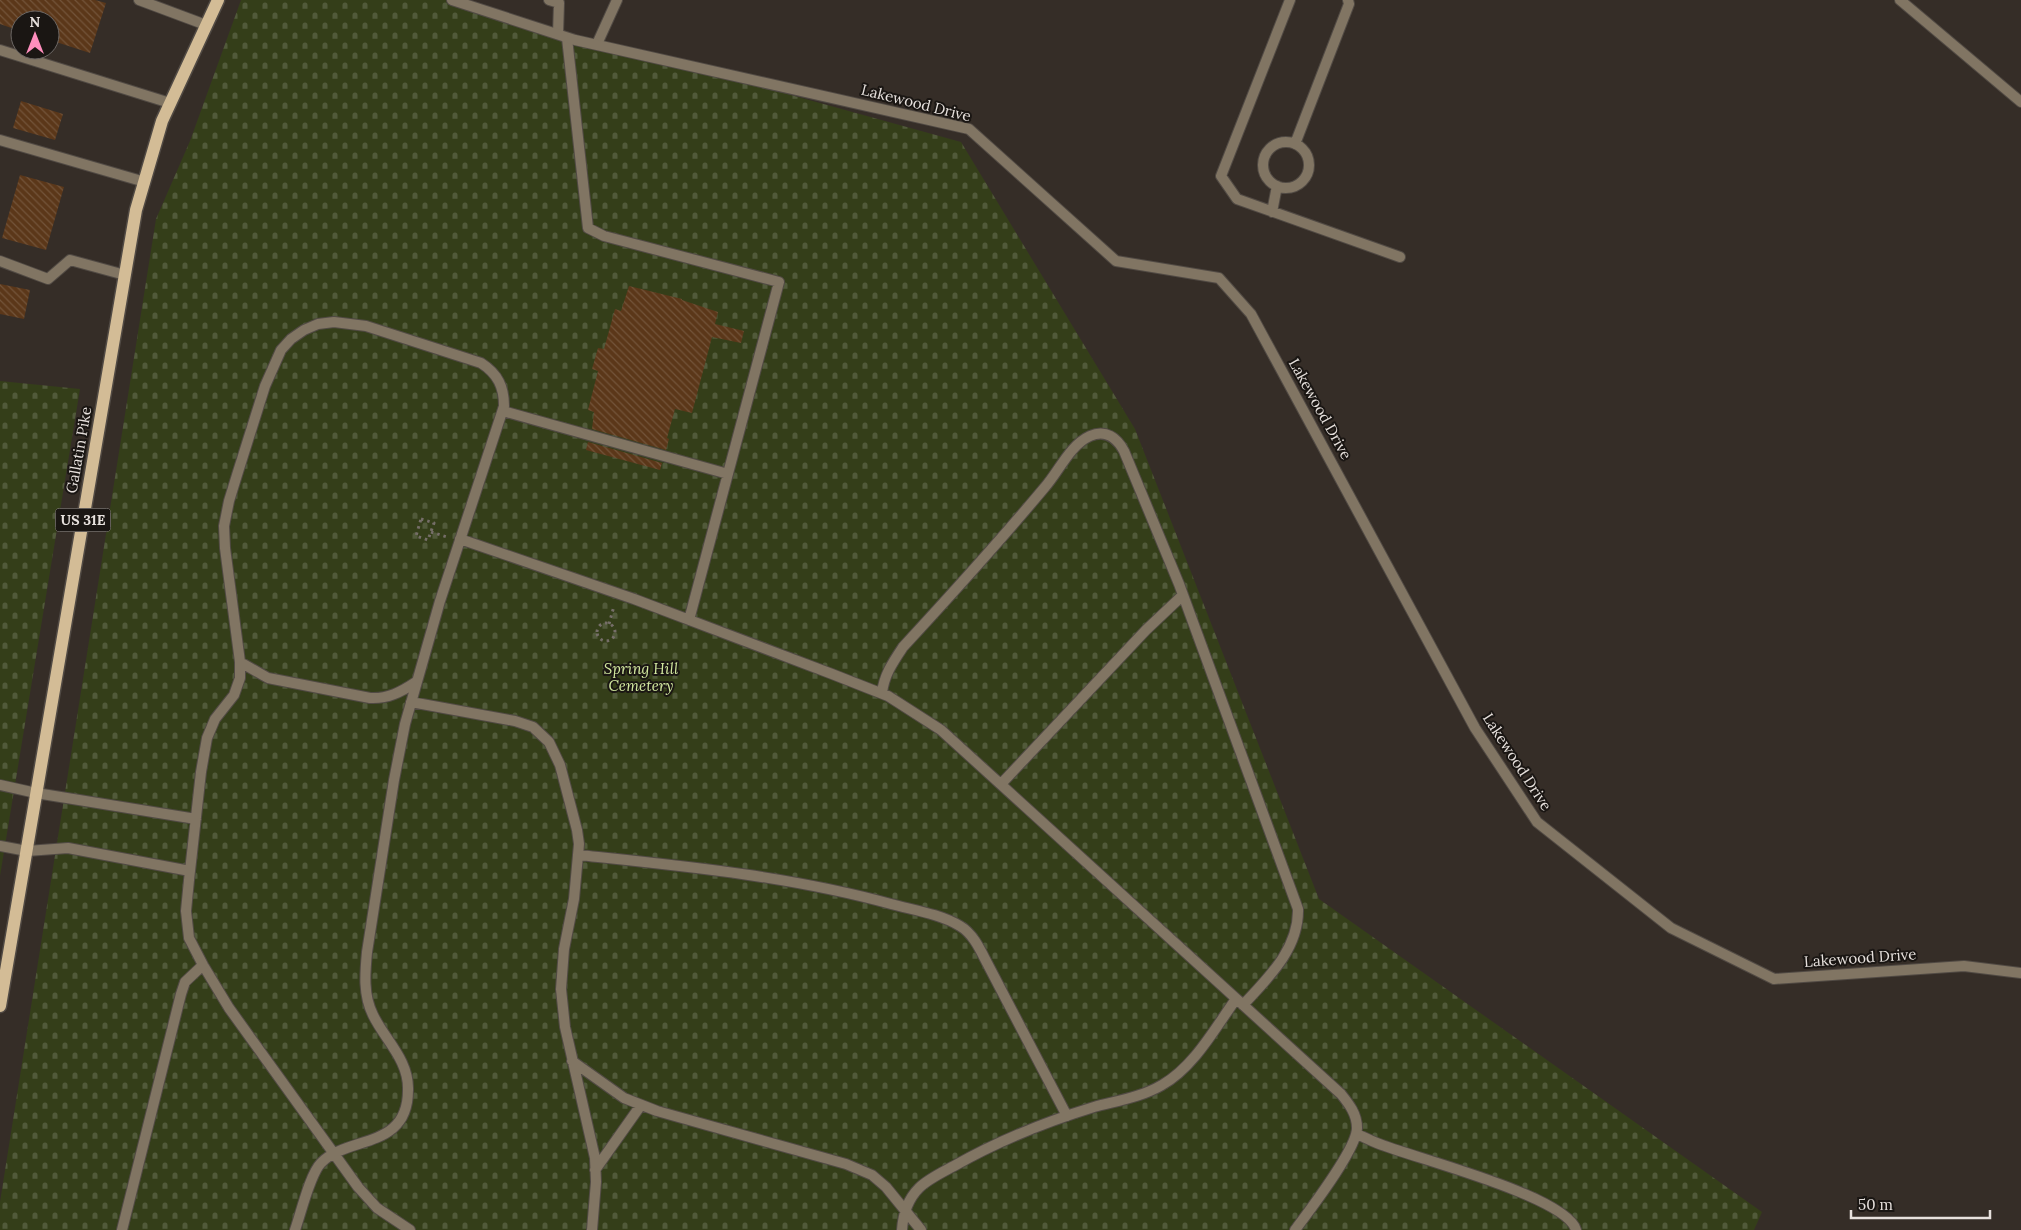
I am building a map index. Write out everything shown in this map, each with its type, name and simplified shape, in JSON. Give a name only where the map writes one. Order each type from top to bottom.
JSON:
[{"type":"main road","name":"Gallatin Pike","points":[[0,1006],[136,210],[162,121],[218,0]]},
{"type":"street","points":[[139,0],[206,25]]},
{"type":"street","name":"Lakewood Drive","points":[[452,0],[563,36],[969,129],[1116,261],[1219,278],[1251,314],[1475,728],[1537,822],[1671,928],[1774,979],[1964,966],[2021,973]]},
{"type":"street","points":[[549,0],[559,3],[588,228],[604,236],[779,282],[689,620]]},
{"type":"street","points":[[597,44],[617,0]]},
{"type":"street","points":[[1290,0],[1221,176],[1237,199],[1400,257]]},
{"type":"street","points":[[1295,144],[1349,4],[1348,0]]},
{"type":"street","points":[[1900,0],[2021,102]]},
{"type":"street","points":[[0,50],[170,103]]},
{"type":"street","points":[[0,140],[145,182]]},
{"type":"street","points":[[1280,143],[1295,144],[1306,153],[1309,160],[1307,174],[1298,185],[1284,188],[1277,186],[1270,182],[1263,167],[1267,152],[1272,146],[1280,143]]},
{"type":"street","points":[[1272,212],[1277,186]]},
{"type":"street","points":[[0,261],[48,279],[70,260],[125,275]]},
{"type":"street","points":[[295,1230],[314,1173],[323,1160],[334,1154],[380,1137],[393,1128],[404,1110],[408,1090],[406,1074],[401,1060],[373,1015],[367,996],[364,976],[394,780],[411,702],[460,539],[503,411],[504,397],[498,379],[491,370],[474,360],[366,326],[334,322],[318,324],[304,330],[291,339],[281,350],[265,386],[229,501],[224,526],[225,548],[240,662],[240,678],[234,695],[215,719],[207,738],[190,871],[187,928],[189,938],[202,965],[229,1008],[334,1154],[365,1196],[377,1208],[410,1230]]},
{"type":"street","points":[[503,411],[728,474]]},
{"type":"street","points":[[882,693],[888,669],[902,647],[1046,486],[1073,450],[1092,435],[1107,434],[1119,442],[1183,595],[1244,764],[1280,855],[1298,909],[1298,924],[1292,941],[1267,979],[1240,1002],[1183,1069],[1162,1085],[1135,1096],[1067,1116],[982,1151],[939,1174],[919,1188],[905,1210],[902,1230]]},
{"type":"street","points":[[460,539],[618,594],[882,693],[916,712],[941,730],[1341,1094],[1352,1107],[1356,1118],[1357,1134],[1335,1173],[1294,1230]]},
{"type":"street","points":[[1000,784],[1146,630],[1183,595]]},
{"type":"street","points":[[240,662],[268,678],[370,698],[394,695],[416,682]]},
{"type":"street","points":[[411,702],[515,721],[538,731],[549,742],[560,765],[577,830],[578,855],[574,899],[564,949],[561,989],[565,1027],[595,1158],[592,1230]]},
{"type":"street","points":[[0,785],[36,793],[196,819]]},
{"type":"street","points":[[0,846],[27,851],[68,848],[190,871]]},
{"type":"street","points":[[578,855],[728,872],[799,884],[871,899],[928,914],[960,926],[977,944],[1067,1116]]},
{"type":"street","points":[[122,1230],[181,994],[185,982],[202,965]]},
{"type":"street","points":[[572,1061],[624,1098],[641,1106],[801,1153],[846,1164],[872,1176],[886,1186],[921,1230]]},
{"type":"street","points":[[595,1170],[641,1106]]},
{"type":"street","points":[[1357,1134],[1385,1146],[1468,1173],[1544,1203],[1570,1219],[1576,1230]]},
{"type":"path","points":[[421,519],[434,523],[428,540],[416,536],[421,519]]},
{"type":"path","points":[[609,624],[618,594]]},
{"type":"path","points":[[603,624],[609,624],[614,629],[614,636],[610,640],[604,641],[598,636],[598,630],[603,624]]},
{"type":"green space","name":"Spring Hill Cemetery","points":[[241,0],[448,0],[961,142],[1135,429],[1319,899],[1762,1212],[1754,1230],[0,1230],[0,1202],[156,219],[190,141]]},
{"type":"green space","points":[[0,381],[80,389],[0,876]]},
{"type":"building","points":[[0,0],[95,0],[106,3],[90,53],[60,43],[60,10],[10,10],[10,28],[0,24]]},
{"type":"building","points":[[21,101],[63,114],[55,140],[13,128]]},
{"type":"building","points":[[20,175],[64,187],[46,250],[2,238]]},
{"type":"building","points":[[0,284],[30,290],[24,319],[0,314]]},
{"type":"building","points":[[629,286],[682,299],[718,312],[715,324],[744,331],[741,343],[712,337],[692,413],[675,409],[667,438],[669,439],[666,450],[592,429],[594,412],[588,410],[598,371],[592,369],[598,348],[604,349],[615,309],[621,311]]},
{"type":"building","points":[[588,442],[662,463],[660,470],[586,450]]}]
